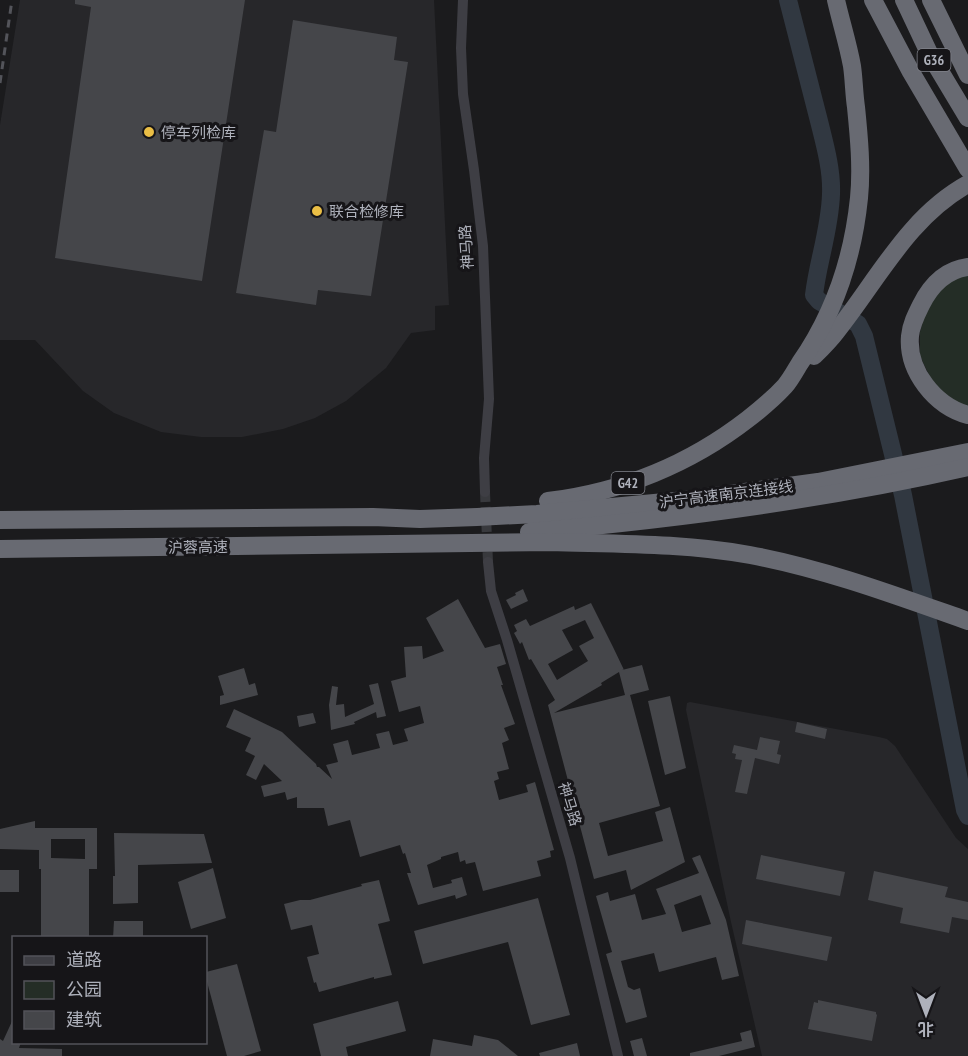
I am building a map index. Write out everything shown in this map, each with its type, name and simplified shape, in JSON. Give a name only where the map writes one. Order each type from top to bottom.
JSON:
[{"type":"highway","name":"G42","points":[[373,517],[571,498],[618,486],[658,472],[696,454],[739,426],[785,386],[810,350],[829,329],[835,299],[853,242],[859,196],[860,142],[852,66],[836,0]]},
{"type":"highway","points":[[873,0],[911,72],[968,169]]},
{"type":"highway","name":"G36","points":[[904,0],[929,52],[968,118]]},
{"type":"highway","points":[[931,0],[968,56]]},
{"type":"highway","name":"G36","points":[[931,0],[968,75]]},
{"type":"highway","points":[[829,329],[853,309],[885,263],[912,230],[935,207],[968,184]]},
{"type":"highway","points":[[968,267],[958,268],[946,274],[934,284],[915,316],[910,334],[910,348],[920,377],[931,392],[946,405],[968,415]]},
{"type":"highway","name":"沪宁高速南京连接线","points":[[908,473],[968,452]]},
{"type":"highway","name":"沪宁高速南京连接线","points":[[396,544],[621,524],[751,507],[886,477],[968,467]]},
{"type":"highway","name":"沪宁高速南京连接线","points":[[373,517],[420,519],[477,517],[686,500],[818,482],[886,477]]},
{"type":"highway","name":"沪蓉高速","points":[[0,520],[373,517]]},
{"type":"highway","name":"G42","points":[[396,544],[551,542],[622,544],[693,548],[749,555],[798,565],[968,621]]},
{"type":"highway","name":"沪蓉高速","points":[[0,549],[396,544]]},
{"type":"street","name":"神马路","points":[[463,0],[461,48],[463,94],[483,246],[489,399],[484,458],[484,492]]},
{"type":"street","name":"神马路","points":[[488,562],[490,591],[507,640],[570,858],[618,1056]]},
{"type":"shaded area","points":[[20,0],[434,0],[449,305],[435,306],[435,330],[411,333],[386,368],[346,401],[315,418],[283,429],[242,437],[201,437],[161,432],[114,413],[83,391],[35,340],[0,340],[0,125]]},
{"type":"shaded area","points":[[687,703],[879,737],[887,739],[895,746],[956,838],[968,849],[968,1056],[762,1056],[686,710]]},
{"type":"green space","points":[[962,275],[968,275],[968,408],[950,400],[933,383],[920,356],[920,332],[927,308],[941,287]]},
{"type":"building","name":"停车列检库","points":[[75,0],[245,0],[202,281],[55,258],[91,7],[75,4]]},
{"type":"building","name":"联合检修库","points":[[293,20],[397,37],[394,60],[408,62],[371,296],[318,290],[316,305],[236,293],[264,130],[276,132]]},
{"type":"building","points":[[523,589],[528,601],[511,609],[506,600]]},
{"type":"building","points":[[458,599],[485,648],[500,644],[506,664],[497,667],[515,724],[504,728],[509,740],[502,743],[509,769],[497,772],[499,779],[494,781],[499,800],[528,792],[526,785],[535,782],[554,850],[550,851],[551,857],[537,861],[541,876],[483,891],[475,862],[466,864],[465,860],[460,862],[458,852],[441,857],[427,865],[433,888],[452,883],[451,880],[462,877],[467,895],[456,899],[455,895],[418,905],[407,873],[411,873],[405,853],[403,854],[400,845],[360,857],[350,820],[328,826],[324,808],[297,808],[297,797],[287,800],[285,792],[264,797],[261,786],[282,781],[264,764],[256,780],[246,775],[255,756],[245,751],[251,738],[226,727],[234,709],[282,732],[332,779],[326,765],[338,762],[333,744],[348,740],[352,755],[380,748],[376,734],[389,731],[393,745],[408,741],[404,729],[424,723],[420,706],[399,712],[391,681],[406,677],[404,647],[422,646],[423,659],[444,651],[426,618]]},
{"type":"building","points":[[591,603],[624,670],[642,665],[649,690],[630,695],[660,806],[599,823],[608,856],[663,841],[655,812],[670,807],[685,862],[631,890],[626,870],[594,879],[548,705],[555,700],[531,659],[529,660],[522,642],[520,644],[514,633],[517,631],[514,625],[526,619],[530,626],[574,606],[575,610]],"holes":[[[585,620],[594,638],[579,646],[588,661],[557,680],[548,664],[573,650],[562,630]],[[619,672],[625,695],[554,713],[602,685],[601,683]]]},
{"type":"building","points":[[244,668],[249,685],[255,683],[258,695],[220,705],[220,696],[224,695],[218,676]]},
{"type":"building","points":[[378,683],[386,716],[377,718],[376,712],[354,722],[355,724],[331,730],[329,705],[332,686],[338,687],[336,705],[344,704],[345,717],[374,704],[369,685]]},
{"type":"building","points":[[670,696],[686,768],[665,775],[648,701]]},
{"type":"building","points":[[313,713],[316,723],[299,727],[297,716]]},
{"type":"building","points":[[797,722],[827,729],[825,739],[795,732]]},
{"type":"building","points":[[760,737],[780,741],[777,754],[781,755],[779,764],[755,758],[747,794],[735,792],[742,760],[735,759],[736,754],[732,753],[734,745],[757,750]]},
{"type":"building","points":[[35,821],[35,828],[97,828],[97,869],[89,869],[89,936],[41,936],[39,850],[0,849],[0,829]],"holes":[[[51,839],[85,839],[85,859],[51,858]]]},
{"type":"building","points":[[114,833],[204,834],[212,863],[138,865],[138,903],[113,904]]},
{"type":"building","points":[[700,855],[726,920],[739,976],[722,980],[716,957],[659,972],[654,953],[621,961],[628,987],[634,990],[640,988],[647,1017],[626,1023],[606,954],[612,952],[596,896],[608,892],[610,901],[635,894],[642,920],[666,914],[656,889],[699,873],[692,858]],"holes":[[[701,895],[711,924],[682,932],[674,905]]]},
{"type":"building","points":[[761,855],[845,872],[840,896],[756,879]]},
{"type":"building","points":[[213,868],[226,918],[191,929],[178,882]]},
{"type":"building","points":[[0,870],[19,870],[19,892],[0,892]]},
{"type":"building","points":[[874,871],[948,887],[945,897],[968,902],[968,920],[952,917],[949,933],[900,923],[903,908],[868,900]]},
{"type":"building","points":[[379,880],[390,921],[378,924],[392,975],[374,979],[374,977],[319,992],[316,982],[314,983],[307,957],[319,954],[312,925],[291,930],[284,904],[310,900]]},
{"type":"building","points":[[538,898],[570,1015],[531,1025],[508,942],[423,964],[414,931]]},
{"type":"building","points":[[746,920],[832,937],[827,961],[742,944]]},
{"type":"building","points":[[114,921],[143,921],[143,936],[113,936]]},
{"type":"building","points":[[237,964],[261,1051],[244,1056],[227,1056],[207,982],[207,972]]},
{"type":"building","points":[[818,1000],[876,1012],[872,1041],[808,1029],[814,1002],[818,1003]]},
{"type":"building","points":[[398,1001],[406,1031],[346,1047],[348,1056],[321,1056],[313,1024]]},
{"type":"building","points":[[12,1021],[12,1044],[20,1044],[19,1048],[62,1049],[62,1056],[0,1056],[0,1039],[3,1041]]},
{"type":"building","points":[[751,1030],[755,1047],[719,1056],[690,1056],[690,1053],[742,1041],[740,1033]]},
{"type":"building","points":[[474,1035],[498,1040],[518,1056],[430,1056],[433,1039],[472,1046]]},
{"type":"building","points":[[642,1038],[647,1056],[634,1056],[630,1041]]},
{"type":"building","points":[[577,1043],[580,1056],[540,1056],[539,1053]]},
{"type":"waterway","points":[[788,0],[824,139],[830,176],[831,194],[828,220],[814,295],[819,301],[858,324],[864,336],[903,495],[968,816]]},
{"type":"tunnel","points":[[485,492],[488,562]]},
{"type":"railway","points":[[0,83],[12,0]]},
{"type":"place","name":"停车列检库","points":[[149,132]]},
{"type":"place","name":"联合检修库","points":[[317,211]]}]
